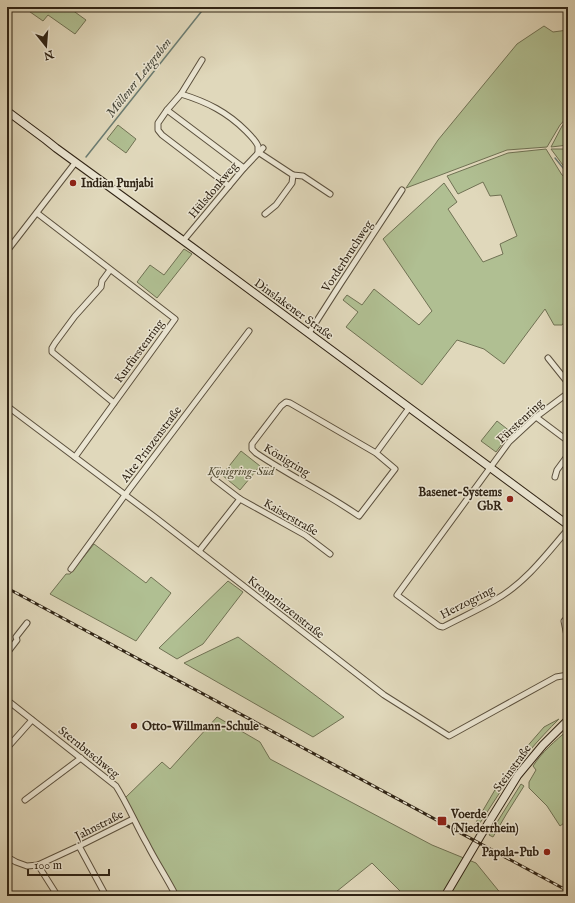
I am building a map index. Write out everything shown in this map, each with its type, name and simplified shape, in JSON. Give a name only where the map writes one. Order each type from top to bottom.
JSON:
[{"type":"main road","name":"Dinslakener Straße","points":[[7,111],[75,163],[183,240],[568,525]]},
{"type":"main road","name":"Steinstraße","points":[[445,896],[518,776],[536,753],[568,720]]},
{"type":"street","points":[[202,60],[181,94],[158,123],[158,130],[162,135],[229,186]]},
{"type":"street","points":[[181,94],[201,100],[219,109],[237,122],[252,137],[258,146],[258,152],[293,175],[304,176],[330,194]]},
{"type":"street","points":[[167,110],[244,168]]},
{"type":"street","name":"Hülsdonkweg","points":[[183,240],[244,168],[263,148]]},
{"type":"street","points":[[7,250],[75,163]]},
{"type":"street","points":[[265,214],[276,205],[292,184],[293,175]]},
{"type":"street","name":"Vorderbruchweg","points":[[309,333],[402,190]]},
{"type":"street","name":"Kurfürstenring","points":[[36,213],[175,319],[75,457]]},
{"type":"street","points":[[110,270],[102,281],[101,288],[75,316],[55,343],[52,348],[52,352],[114,403]]},
{"type":"street","name":"Alte Prinzenstraße","points":[[71,569],[249,331]]},
{"type":"street","points":[[548,358],[568,383]]},
{"type":"street","name":"Fürstenring","points":[[490,468],[509,442],[536,417],[568,393]]},
{"type":"street","name":"Königring","points":[[286,402],[376,453],[395,469],[359,516],[332,498],[256,453],[252,449],[252,444],[281,406],[286,402]]},
{"type":"street","name":"Kronprinzenstraße","points":[[7,406],[384,695],[449,736],[556,677],[568,675]]},
{"type":"street","points":[[376,453],[409,408]]},
{"type":"street","points":[[536,417],[568,441]]},
{"type":"street","points":[[555,477],[557,470],[568,455]]},
{"type":"street","name":"Herzogring","points":[[490,468],[397,594],[439,626],[443,627],[496,600],[516,585],[539,564],[568,529]]},
{"type":"street","name":"Kaiserstraße","points":[[214,479],[240,499],[305,535],[330,554]]},
{"type":"street","points":[[199,552],[240,499]]},
{"type":"street","points":[[568,617],[564,621],[568,641]]},
{"type":"street","points":[[7,654],[17,640],[16,637],[27,623]]},
{"type":"street","name":"Sternbuschweg","points":[[7,700],[116,786],[176,896]]},
{"type":"street","points":[[7,748],[32,720]]},
{"type":"street","points":[[25,800],[81,758]]},
{"type":"street","name":"Jahnstraße","points":[[38,865],[133,819]]},
{"type":"street","points":[[79,846],[106,896]]},
{"type":"street","points":[[8,859],[27,866],[38,865],[57,895],[55,896]]},
{"type":"green space","points":[[23,7],[68,7],[86,20],[75,34],[48,15],[43,21]]},
{"type":"green space","points":[[544,26],[553,32],[568,30],[568,116],[560,125],[547,147],[507,150],[406,188],[438,140],[517,44]]},
{"type":"green space","points":[[568,119],[568,145],[551,147],[562,126]]},
{"type":"green space","points":[[118,125],[136,139],[126,153],[107,139]]},
{"type":"green space","points":[[546,149],[562,175],[568,179],[568,317],[562,325],[554,325],[545,309],[504,364],[484,349],[457,340],[422,385],[346,327],[358,312],[343,300],[347,295],[362,305],[374,289],[419,325],[432,311],[383,239],[444,183],[457,202],[448,209],[483,262],[503,254],[500,244],[517,236],[501,195],[490,196],[483,182],[458,194],[447,176],[508,153]]},
{"type":"green space","points":[[551,149],[568,149],[568,172]]},
{"type":"green space","points":[[184,249],[192,254],[157,298],[137,282],[150,265],[164,275]]},
{"type":"green space","points":[[497,421],[511,432],[496,452],[481,441]]},
{"type":"green space","name":"Königring-Süd","points":[[241,451],[260,466],[240,490],[222,475]]},
{"type":"green space","points":[[94,544],[146,583],[151,577],[171,593],[136,641],[50,594],[66,574],[70,574]]},
{"type":"green space","points":[[228,581],[243,592],[203,644],[177,659],[159,648]]},
{"type":"green space","points":[[238,637],[344,717],[313,737],[184,663]]},
{"type":"green space","points":[[217,717],[260,742],[270,759],[432,845],[476,863],[502,895],[395,896],[400,891],[372,863],[331,896],[176,896],[124,799],[162,762],[170,769]]},
{"type":"green space","points":[[559,719],[530,750],[505,784],[501,781],[524,750],[544,727]]},
{"type":"green space","points":[[568,730],[568,820],[560,826],[547,806],[529,788],[529,782],[536,770],[533,766],[540,756]]},
{"type":"green space","points":[[499,783],[504,786],[478,826],[475,824]]},
{"type":"green space","points":[[521,784],[524,786],[493,837],[489,835]]},
{"type":"waterway","name":"Möllener Leitgraben","points":[[86,157],[205,7]]},
{"type":"waterway","points":[[555,158],[568,174]]},
{"type":"railway","points":[[7,588],[568,891]]},
{"type":"place","name":"Indian Punjabi","points":[[73,183]]},
{"type":"place","name":"Basenet-Systems GbR","points":[[510,499]]},
{"type":"place","name":"Otto-Willmann-Schule","points":[[134,726]]},
{"type":"place","name":"Voerde (Niederrhein)","points":[[442,821]]},
{"type":"place","name":"Papala-Pub","points":[[547,852]]}]
